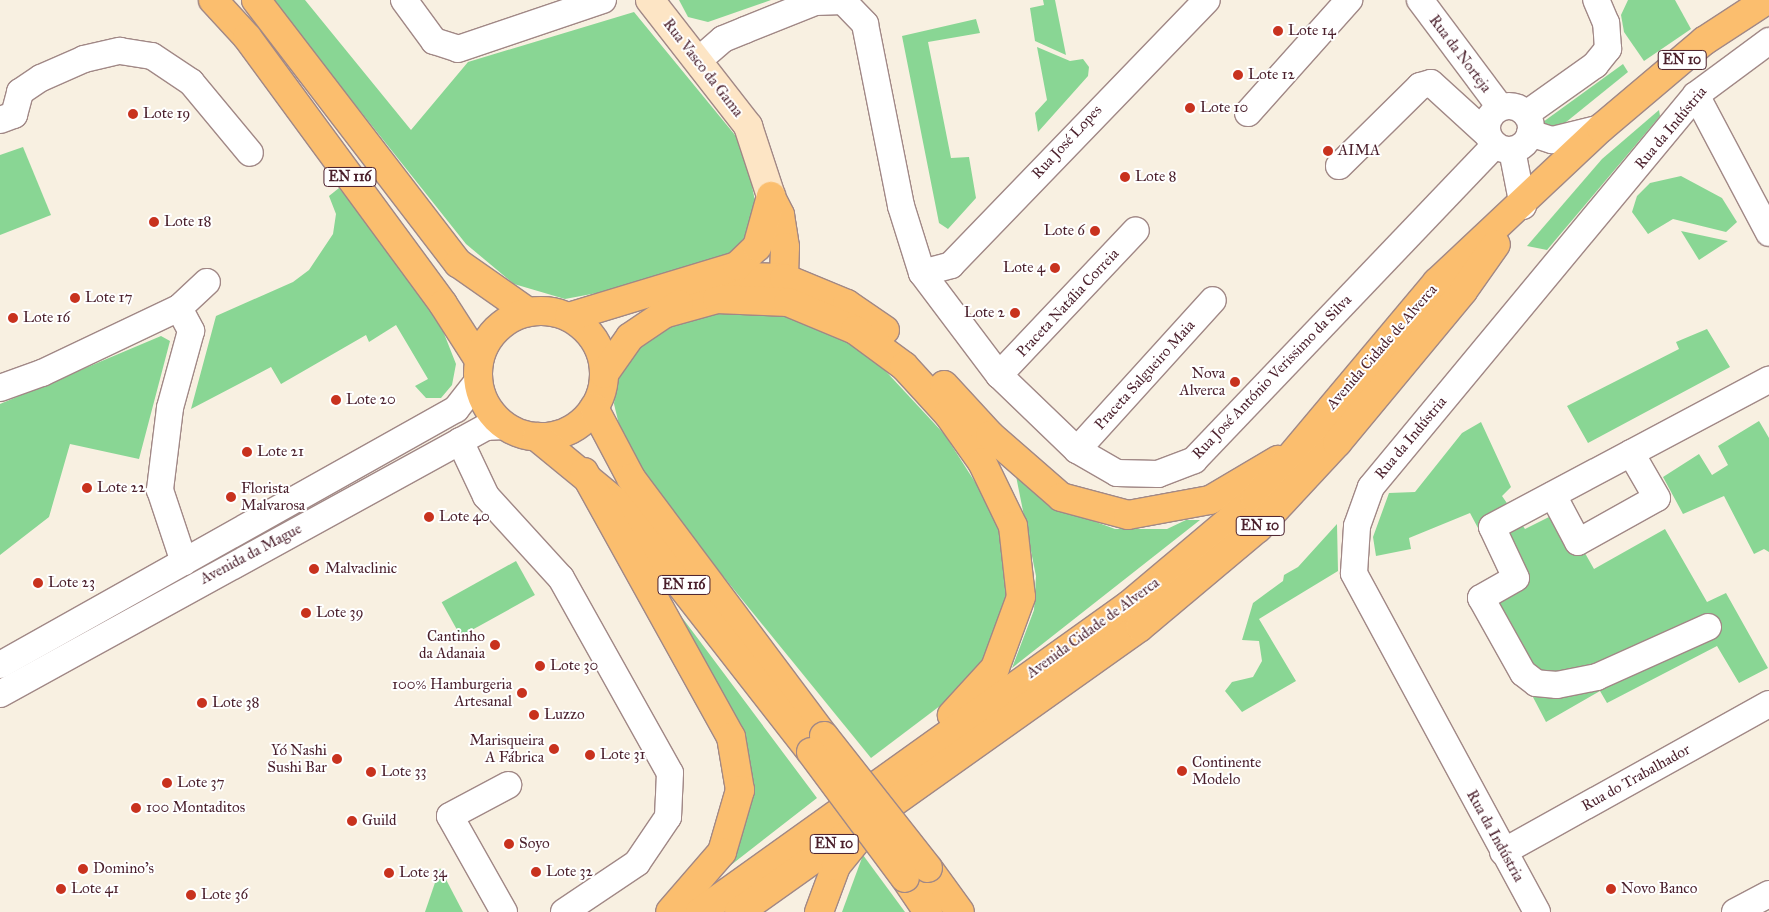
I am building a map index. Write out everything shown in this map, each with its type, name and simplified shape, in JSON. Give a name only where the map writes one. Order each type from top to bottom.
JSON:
[{"type":"main road","name":"EN 116","points":[[213,0],[247,37],[443,304],[478,371]]},
{"type":"main road","name":"EN 116","points":[[256,0],[458,263],[528,312]]},
{"type":"main road","name":"Rua Vasco da Gama","points":[[650,0],[700,59],[748,126],[771,196]]},
{"type":"main road","name":"Avenida Cidade de Alverca","points":[[700,912],[918,753],[1129,605],[1255,499],[1290,453],[1437,282],[1523,206],[1601,128],[1704,41],[1768,0]]},
{"type":"main road","points":[[569,317],[738,266],[757,247],[771,196]]},
{"type":"main road","points":[[771,196],[783,231],[784,278]]},
{"type":"main road","name":"Avenida Cidade de Alverca","points":[[739,912],[930,778],[1140,626],[1258,528],[1337,443],[1463,291],[1523,206]]},
{"type":"main road","points":[[706,276],[784,278],[847,304],[874,321],[916,356],[990,435],[1061,498],[1128,516],[1210,500],[1290,453]]},
{"type":"main road","points":[[604,374],[595,341],[569,317],[549,311],[528,312],[496,328],[478,371],[482,399],[506,426],[537,437],[570,430],[594,408],[604,374],[630,337],[663,314],[715,289],[767,288],[784,278]]},
{"type":"main road","points":[[663,314],[718,299],[788,302],[855,330],[904,366],[948,414],[982,462],[1014,526],[1020,597],[996,668],[918,753]]},
{"type":"main road","name":"EN 116","points":[[594,408],[631,478],[817,744]]},
{"type":"main road","name":"EN 116","points":[[537,437],[584,472],[615,501],[817,744],[917,873],[960,912]]},
{"type":"main road","points":[[584,472],[730,737],[740,790],[722,852],[670,912]]},
{"type":"main road","points":[[820,912],[836,866],[855,840],[930,778]]},
{"type":"main road","name":"EN 116","points":[[917,873],[928,912]]},
{"type":"street","points":[[404,0],[434,41],[458,49],[603,0]]},
{"type":"street","name":"Rua José Lopes","points":[[922,273],[951,265],[1207,0]]},
{"type":"street","points":[[1248,114],[1349,0]]},
{"type":"street","name":"Rua da Norteja","points":[[1420,0],[1500,107],[1490,116],[1510,135]]},
{"type":"street","name":"Rua José António Verissimo da Silva","points":[[700,59],[723,39],[744,30],[815,2],[843,1],[865,24],[902,206],[922,273],[999,375],[1077,450],[1117,473],[1158,474],[1194,460],[1510,135],[1595,65],[1608,49],[1606,23],[1596,0]]},
{"type":"street","name":"Rua da Indústria","points":[[1537,912],[1354,573],[1357,526],[1370,487],[1696,95],[1769,41]]},
{"type":"street","points":[[7,117],[20,92],[41,78],[84,59],[120,51],[152,56],[191,82],[250,154]]},
{"type":"street","points":[[1339,166],[1420,86],[1431,83],[1510,135],[1552,140],[1601,128]]},
{"type":"street","points":[[1696,95],[1769,232]]},
{"type":"street","points":[[1510,135],[1523,206]]},
{"type":"street","name":"Praceta Natália Correia","points":[[999,375],[1136,230]]},
{"type":"street","points":[[0,388],[42,374],[178,308],[207,282]]},
{"type":"street","name":"Praceta Salgueiro Maia","points":[[1077,450],[1213,300]]},
{"type":"street","points":[[178,308],[190,331],[170,408],[160,490],[184,562]]},
{"type":"street","name":"Avenida da Mague","points":[[0,665],[456,409],[478,371]]},
{"type":"street","points":[[1708,627],[1597,677],[1557,685],[1536,683],[1523,673],[1481,598],[1516,578],[1492,528],[1769,380]]},
{"type":"street","name":"Avenida da Mague","points":[[0,694],[486,427],[506,426]]},
{"type":"street","points":[[460,441],[486,496],[561,578],[670,773],[668,817],[637,862],[564,912]]},
{"type":"street","points":[[1553,495],[1578,542],[1657,498],[1631,453]]},
{"type":"street","name":"Rua do Trabalhador","points":[[1503,852],[1769,704]]},
{"type":"street","points":[[504,912],[450,816],[508,785]]},
{"type":"street","points":[[1735,912],[1769,894]]},
{"type":"green space","points":[[272,0],[305,0],[411,130],[468,62],[634,12],[744,146],[757,211],[747,235],[727,257],[618,289],[565,299],[514,284],[466,244]]},
{"type":"green space","points":[[679,0],[771,0],[708,22],[688,17]]},
{"type":"green space","points":[[1043,0],[1055,0],[1066,55],[1035,41],[1030,8],[1044,5]]},
{"type":"green space","points":[[1628,0],[1675,0],[1691,29],[1644,61],[1624,32],[1621,15]]},
{"type":"green space","points":[[976,19],[980,33],[928,42],[951,158],[969,157],[976,198],[948,229],[939,223],[902,36]]},
{"type":"green space","points":[[1037,47],[1070,61],[1083,59],[1089,67],[1088,76],[1038,132],[1035,113],[1047,100]]},
{"type":"green space","points":[[1623,64],[1628,72],[1555,131],[1545,129],[1543,122]]},
{"type":"green space","points":[[1659,110],[1660,116],[1547,250],[1527,246],[1602,159]]},
{"type":"green space","points":[[23,147],[51,215],[0,235],[0,155]]},
{"type":"green space","points":[[1681,176],[1722,198],[1737,222],[1726,232],[1673,219],[1648,234],[1632,212],[1637,196],[1650,183]]},
{"type":"green space","points":[[339,188],[432,303],[456,364],[452,385],[441,398],[426,398],[415,386],[428,379],[396,325],[369,342],[366,335],[281,384],[271,367],[191,409],[216,316],[293,282],[309,270],[333,234],[336,214],[329,196]]},
{"type":"green space","points":[[1681,231],[1728,241],[1699,260]]},
{"type":"green space","points":[[725,307],[780,313],[832,330],[867,351],[945,435],[996,515],[1010,588],[985,657],[957,693],[871,758],[653,490],[623,441],[614,404],[617,367],[642,339],[682,317]]},
{"type":"green space","points":[[1707,329],[1730,367],[1588,443],[1567,406],[1679,349],[1676,342]]},
{"type":"green space","points":[[161,336],[170,341],[139,459],[70,444],[49,517],[0,555],[0,404]]},
{"type":"green space","points":[[1759,421],[1769,438],[1769,552],[1764,549],[1754,554],[1724,496],[1683,514],[1663,477],[1699,454],[1712,475],[1728,465],[1718,446]]},
{"type":"green space","points":[[1481,422],[1511,487],[1502,496],[1525,529],[1561,511],[1594,569],[1665,529],[1707,602],[1726,593],[1768,668],[1739,683],[1717,646],[1607,703],[1600,691],[1546,722],[1481,598],[1512,592],[1470,513],[1409,538],[1411,549],[1376,556],[1373,537],[1389,493],[1415,492],[1462,433]]},
{"type":"green space","points":[[1016,476],[1053,506],[1115,529],[1167,529],[1186,520],[1200,520],[1012,668],[1034,610],[1036,576]]},
{"type":"green space","points":[[1337,524],[1338,571],[1259,619],[1296,681],[1242,712],[1225,691],[1232,682],[1253,677],[1262,661],[1259,641],[1242,640],[1253,603],[1283,581],[1284,575],[1298,567]]},
{"type":"green space","points":[[516,561],[535,595],[461,636],[442,602]]},
{"type":"green space","points":[[666,596],[817,798],[722,872],[745,811]]},
{"type":"green space","points":[[863,855],[905,912],[842,912]]},
{"type":"green space","points":[[440,868],[463,912],[425,912]]},
{"type":"place","name":"Lote 14","points":[[1278,31]]},
{"type":"place","name":"Lote 12","points":[[1238,75]]},
{"type":"place","name":"Lote 10","points":[[1190,108]]},
{"type":"place","name":"Lote 19","points":[[133,114]]},
{"type":"place","name":"AIMA","points":[[1328,151]]},
{"type":"place","name":"Lote 8","points":[[1125,177]]},
{"type":"place","name":"Lote 18","points":[[154,222]]},
{"type":"place","name":"Lote 6","points":[[1095,231]]},
{"type":"place","name":"Lote 4","points":[[1055,268]]},
{"type":"place","name":"Lote 17","points":[[75,298]]},
{"type":"place","name":"Lote 2","points":[[1015,313]]},
{"type":"place","name":"Lote 16","points":[[13,318]]},
{"type":"place","name":"Nova Alverca","points":[[1235,382]]},
{"type":"place","name":"Lote 20","points":[[336,400]]},
{"type":"place","name":"Lote 21","points":[[247,452]]},
{"type":"place","name":"Lote 22","points":[[87,488]]},
{"type":"place","name":"Florista Malvarosa","points":[[231,497]]},
{"type":"place","name":"Lote 40","points":[[429,517]]},
{"type":"place","name":"Malvaclinic","points":[[314,569]]},
{"type":"place","name":"Lote 23","points":[[38,583]]},
{"type":"place","name":"Lote 39","points":[[306,613]]},
{"type":"place","name":"Cantinho da Adanaia","points":[[495,645]]},
{"type":"place","name":"Lote 30","points":[[540,666]]},
{"type":"place","name":"100% Hamburgeria Artesanal","points":[[522,693]]},
{"type":"place","name":"Lote 38","points":[[202,703]]},
{"type":"place","name":"Luzzo","points":[[534,715]]},
{"type":"place","name":"Marisqueira A Fábrica","points":[[554,749]]},
{"type":"place","name":"Lote 31","points":[[590,755]]},
{"type":"place","name":"Yó Nashi Sushi Bar","points":[[337,759]]},
{"type":"place","name":"Continente Modelo","points":[[1182,771]]},
{"type":"place","name":"Lote 33","points":[[371,772]]},
{"type":"place","name":"Lote 37","points":[[167,783]]},
{"type":"place","name":"100 Montaditos","points":[[136,808]]},
{"type":"place","name":"Guild","points":[[352,821]]},
{"type":"place","name":"Soyo","points":[[509,844]]},
{"type":"place","name":"Domino's","points":[[83,869]]},
{"type":"place","name":"Lote 32","points":[[536,872]]},
{"type":"place","name":"Lote 34","points":[[389,873]]},
{"type":"place","name":"Lote 41","points":[[61,889]]},
{"type":"place","name":"Novo Banco","points":[[1611,889]]},
{"type":"place","name":"Lote 36","points":[[191,895]]}]
